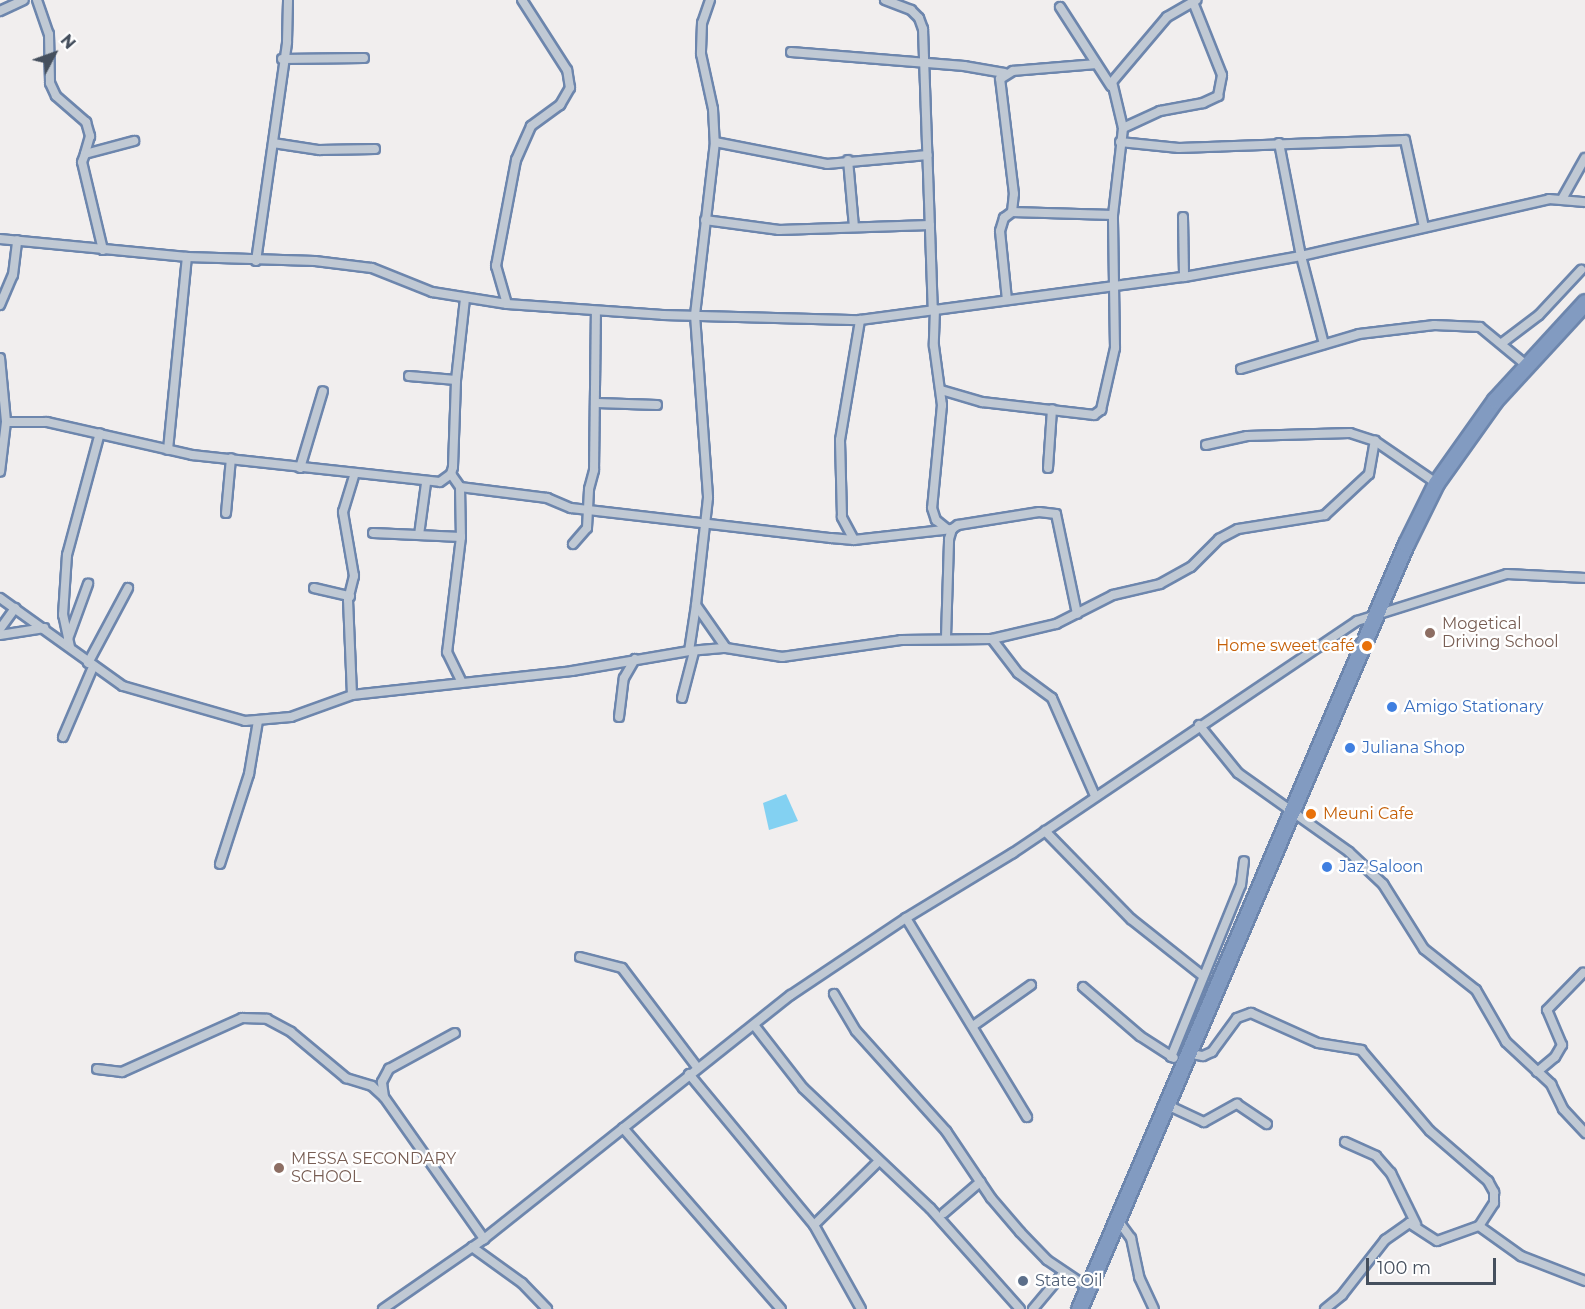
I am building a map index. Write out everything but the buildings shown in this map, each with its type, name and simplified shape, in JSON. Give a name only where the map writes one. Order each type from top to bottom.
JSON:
[{"type":"highway","points":[[1079,1309],[1165,1104],[1180,1058],[1291,814],[1373,616],[1436,483],[1525,364],[1585,302]]},
{"type":"street","points":[[0,11],[24,0]]},
{"type":"street","points":[[37,0],[49,34],[50,84],[56,96],[86,122],[90,136],[82,176],[103,250]]},
{"type":"street","points":[[507,304],[496,266],[516,160],[531,126],[560,105],[570,88],[567,70],[522,0]]},
{"type":"street","points":[[682,698],[692,651],[706,523],[695,315],[715,142],[713,109],[700,54],[702,23],[710,0]]},
{"type":"street","points":[[885,0],[919,18],[925,64],[934,346],[942,390],[932,508],[936,520],[949,529]]},
{"type":"street","points":[[256,261],[282,59],[289,28],[287,1]]},
{"type":"street","points":[[1111,86],[1117,72],[1167,17],[1194,1],[1222,75],[1218,96],[1203,103],[1160,111],[1123,128]]},
{"type":"street","points":[[942,390],[982,402],[1094,415],[1101,410],[1115,348],[1113,215],[1123,128],[1111,86],[1060,7]]},
{"type":"street","points":[[791,52],[987,68],[1004,73],[1096,64]]},
{"type":"street","points":[[282,59],[364,58]]},
{"type":"street","points":[[1004,73],[1000,93],[1014,194],[1012,212]]},
{"type":"street","points":[[1120,142],[1179,148],[1405,140],[1424,227]]},
{"type":"street","points":[[85,154],[134,141]]},
{"type":"street","points":[[273,142],[318,150],[375,149]]},
{"type":"street","points":[[715,142],[827,164],[849,160],[928,155]]},
{"type":"street","points":[[1279,143],[1301,256],[1324,344]]},
{"type":"street","points":[[1562,199],[1585,158]]},
{"type":"street","points":[[849,160],[854,227]]},
{"type":"street","points":[[0,239],[187,257],[256,261],[315,261],[372,268],[432,292],[507,304],[596,312],[860,320],[1184,277],[1301,256],[1424,227],[1562,199],[1585,202]]},
{"type":"street","points":[[1007,300],[1000,231],[1004,218],[1012,212],[1113,215]]},
{"type":"street","points":[[1183,217],[1184,277]]},
{"type":"street","points":[[705,220],[779,230],[930,225]]},
{"type":"street","points":[[0,305],[13,275],[17,240]]},
{"type":"street","points":[[168,450],[187,257]]},
{"type":"street","points":[[1502,343],[1539,315],[1581,270]]},
{"type":"street","points":[[462,683],[447,652],[461,537],[460,487],[451,474],[456,380],[465,299]]},
{"type":"street","points":[[573,544],[587,528],[589,509],[597,402],[593,359],[596,312]]},
{"type":"street","points":[[854,540],[842,517],[840,440],[860,320]]},
{"type":"street","points":[[1241,369],[1385,328],[1434,325],[1480,327],[1525,364]]},
{"type":"street","points":[[0,358],[6,422],[0,472]]},
{"type":"street","points":[[409,376],[456,380]]},
{"type":"street","points":[[300,468],[322,391]]},
{"type":"street","points":[[597,402],[657,405]]},
{"type":"street","points":[[1048,468],[1052,409]]},
{"type":"street","points":[[6,422],[47,422],[168,450],[354,476],[426,483],[440,482],[451,474]]},
{"type":"street","points":[[68,644],[63,615],[67,555],[100,433]]},
{"type":"street","points":[[1206,445],[1247,436],[1350,433],[1375,441],[1436,483]]},
{"type":"street","points":[[0,598],[68,644],[90,665],[142,695],[258,721],[309,712],[352,695],[462,683],[692,651],[726,648],[782,657],[946,637],[992,639],[1056,624],[1113,596],[1160,584],[1191,567],[1219,539],[1238,529],[1325,515],[1369,474],[1375,441]]},
{"type":"street","points":[[226,513],[231,458]]},
{"type":"street","points":[[352,695],[350,597],[354,576],[343,512],[354,476]]},
{"type":"street","points":[[419,535],[426,483]]},
{"type":"street","points":[[460,487],[542,497],[561,506],[854,540],[949,529],[1040,512],[1056,514],[1077,614]]},
{"type":"street","points":[[946,637],[949,529]]},
{"type":"street","points":[[373,533],[461,537]]},
{"type":"street","points":[[383,1309],[484,1239],[697,1067],[754,1025],[906,918],[1045,831],[1198,725],[1357,621],[1507,574],[1585,578]]},
{"type":"street","points":[[68,644],[88,584]]},
{"type":"street","points":[[63,736],[90,665],[128,588]]},
{"type":"street","points":[[314,588],[350,597]]},
{"type":"street","points":[[696,604],[726,648]]},
{"type":"street","points":[[0,629],[15,608]]},
{"type":"street","points":[[0,635],[44,628]]},
{"type":"street","points":[[992,639],[1018,673],[1052,698],[1095,796]]},
{"type":"street","points":[[619,717],[624,678],[635,659]]},
{"type":"street","points":[[220,864],[249,774],[258,721]]},
{"type":"street","points":[[1198,725],[1227,762],[1291,814],[1349,852],[1383,884],[1424,949],[1476,990],[1506,1042],[1551,1084],[1563,1109],[1585,1133]]},
{"type":"street","points":[[1045,831],[1131,920],[1203,976]]},
{"type":"street","points":[[1180,1058],[1203,976],[1241,885],[1244,861]]},
{"type":"street","points":[[906,918],[1027,1117]]},
{"type":"street","points":[[580,957],[622,968],[697,1067]]},
{"type":"street","points":[[1537,1072],[1555,1057],[1562,1044],[1547,1010],[1582,973]]},
{"type":"street","points":[[973,1026],[1030,985]]},
{"type":"street","points":[[1083,987],[1140,1036],[1180,1058],[1203,1056],[1212,1052],[1237,1018],[1251,1014],[1318,1043],[1361,1050],[1430,1131],[1488,1181],[1494,1192],[1494,1203],[1479,1226],[1437,1241],[1416,1224],[1391,1173],[1376,1156],[1345,1142]]},
{"type":"street","points":[[834,994],[856,1031],[946,1131],[980,1182],[1020,1232],[1064,1272],[1088,1287]]},
{"type":"street","points":[[97,1069],[122,1072],[233,1021],[259,1016],[291,1032],[346,1078],[372,1086],[384,1097],[484,1239]]},
{"type":"street","points":[[754,1025],[803,1088],[943,1223],[1020,1309]]},
{"type":"street","points":[[384,1097],[382,1082],[389,1069],[455,1033]]},
{"type":"street","points":[[689,1074],[814,1225],[861,1309]]},
{"type":"street","points":[[1165,1104],[1204,1122],[1237,1104],[1267,1124]]},
{"type":"street","points":[[623,1128],[781,1309]]},
{"type":"street","points":[[814,1225],[879,1161]]},
{"type":"street","points":[[944,1213],[980,1182]]},
{"type":"street","points":[[1116,1218],[1131,1238],[1139,1277],[1154,1309]]},
{"type":"street","points":[[1325,1309],[1342,1295],[1385,1240],[1405,1223],[1416,1224]]},
{"type":"street","points":[[1479,1226],[1521,1256],[1585,1281]]},
{"type":"street","points":[[472,1248],[522,1283],[547,1309]]},
{"type":"street","points":[[1033,1309],[1064,1272]]},
{"type":"water","points":[[786,794],[798,821],[769,830],[763,803]]},
{"type":"place","name":"Mogetical Driving School","points":[[1430,633]]},
{"type":"place","name":"Home sweet café","points":[[1367,646]]},
{"type":"place","name":"Amigo Stationary","points":[[1392,707]]},
{"type":"place","name":"Juliana Shop","points":[[1350,748]]},
{"type":"place","name":"Meuni Cafe","points":[[1311,814]]},
{"type":"place","name":"Jaz Saloon","points":[[1327,867]]},
{"type":"place","name":"MESSA SECONDARY SCHOOL","points":[[279,1168]]},
{"type":"place","name":"State Oil","points":[[1023,1281]]}]
